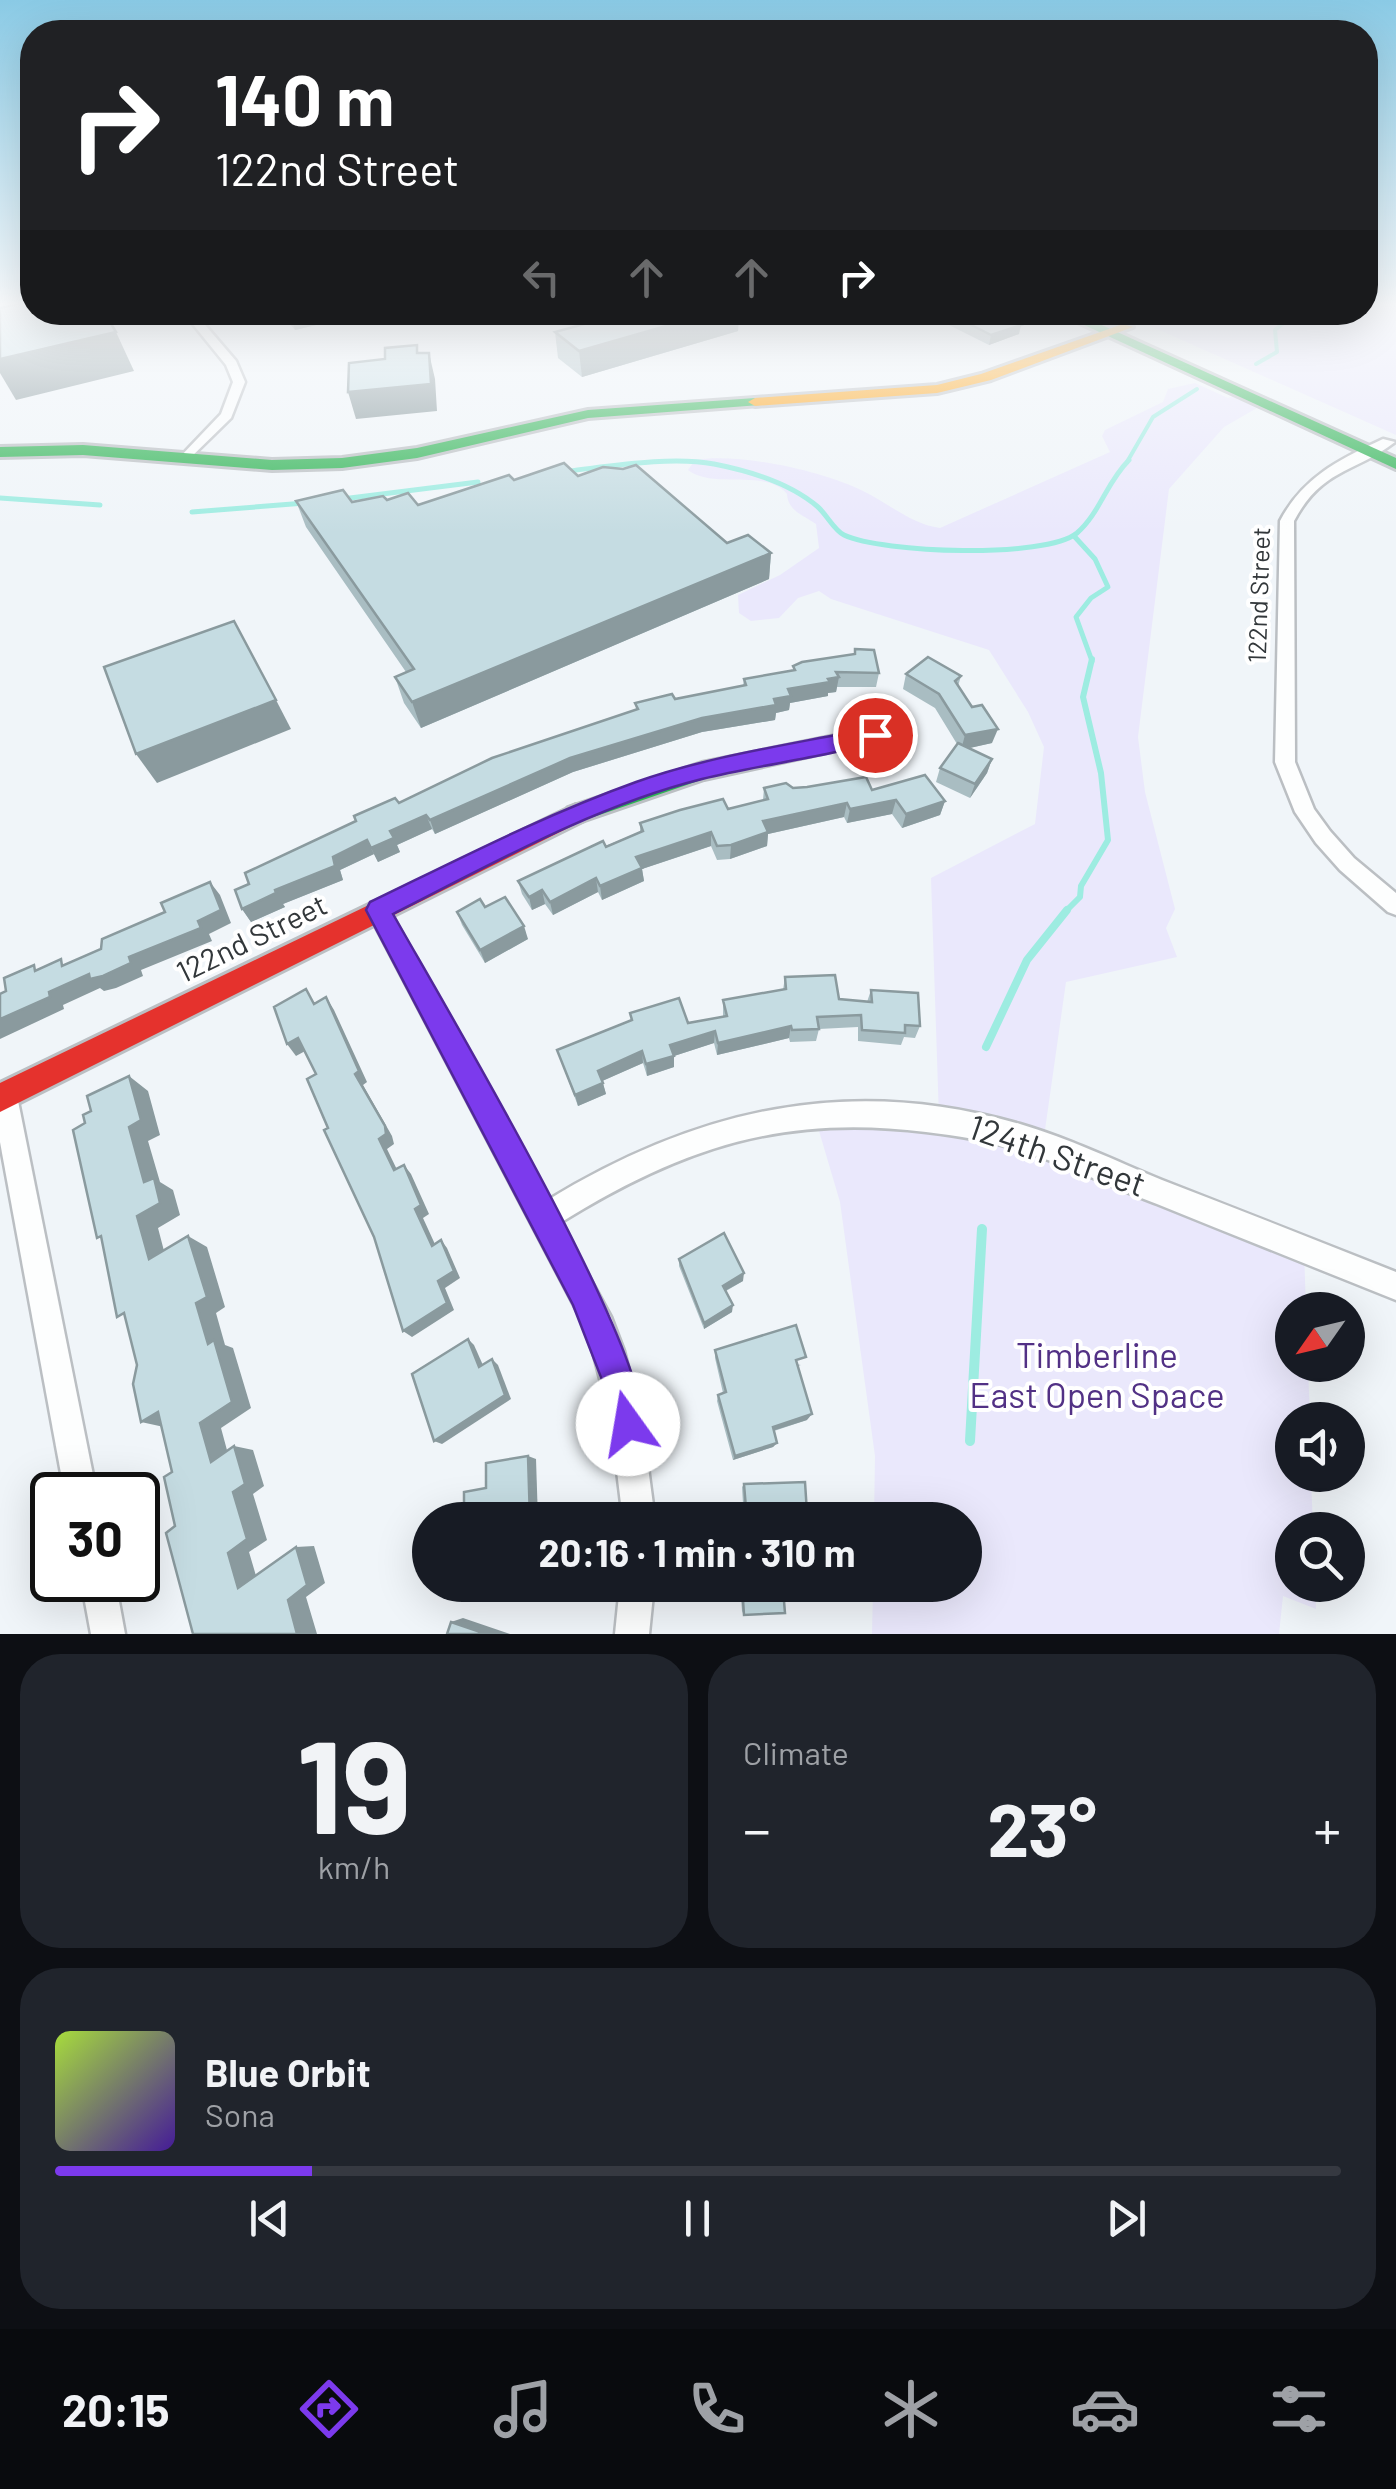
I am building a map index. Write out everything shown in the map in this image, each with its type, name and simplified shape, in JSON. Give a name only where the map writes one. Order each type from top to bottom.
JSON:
[{"type":"street","points":[[186,458],[227,416],[238,392],[237,380]]},
{"type":"street","points":[[0,452],[83,450],[272,464],[342,463],[417,453],[588,414],[937,389],[973,380]]},
{"type":"street","points":[[1233,380],[1384,446],[1396,464]]},
{"type":"street","name":"122nd Street","points":[[1384,446],[1315,481],[1296,502],[1288,521],[1283,743],[1292,786],[1305,812],[1346,864],[1396,906]]},
{"type":"street","name":"122nd Street","points":[[2,1097],[515,842],[643,788],[702,771],[875,735]]},
{"type":"street","points":[[378,910],[601,1328],[621,1385],[636,1463],[638,1502]]},
{"type":"street","points":[[2,1097],[76,1472]]},
{"type":"street","name":"124th Street","points":[[544,1218],[626,1168],[670,1147],[735,1126],[829,1113],[900,1113],[964,1122],[1021,1137],[1396,1286]]},
{"type":"street","points":[[102,1602],[108,1634]]},
{"type":"street","points":[[632,1634],[635,1602]]},
{"type":"green space","points":[[1273,380],[1396,380],[1396,435]]},
{"type":"green space","name":"Timberline East Open Space","points":[[1195,383],[1228,398],[1240,393],[1264,404],[1224,427],[1169,489],[1138,737],[1145,792],[1175,909],[1166,928],[1177,957],[1066,982],[1043,1144],[1304,1249],[1305,1292],[1275,1292],[1275,1382],[1309,1382],[1309,1402],[1275,1402],[1275,1492],[1312,1492],[1312,1512],[1275,1512],[1275,1602],[1282,1602],[1279,1634],[872,1634],[873,1602],[982,1602],[982,1502],[874,1502],[875,1456],[840,1202],[814,1114],[939,1118],[931,878],[1035,824],[1044,747],[1028,712],[989,650],[831,599],[819,591],[798,598],[779,618],[751,621],[739,613],[738,595],[780,575],[819,548],[816,524],[793,509],[787,494],[778,486],[753,480],[711,479],[688,470],[695,460],[713,458],[804,470],[846,484],[909,518],[940,528],[1110,452],[1102,436],[1105,430],[1163,402],[1168,389]]},
{"type":"building","points":[[348,380],[431,380],[431,384],[348,392]]},
{"type":"building","points":[[564,463],[578,476],[603,467],[623,469],[636,465],[727,543],[748,535],[771,553],[412,702],[395,677],[414,669],[296,501],[343,490],[352,502],[383,496],[387,500],[408,493],[418,505],[509,475],[514,480]]},
{"type":"building","points":[[234,621],[276,700],[136,754],[104,667]]},
{"type":"building","points":[[855,649],[874,650],[879,673],[836,672],[839,677],[828,679],[830,682],[788,689],[791,696],[774,699],[776,705],[702,718],[570,758],[430,820],[426,815],[390,831],[394,838],[371,848],[367,840],[333,857],[335,866],[275,890],[276,893],[242,909],[235,890],[249,884],[245,873],[356,821],[354,816],[395,798],[399,803],[492,758],[638,709],[635,703],[746,685],[744,679],[795,670],[793,666],[802,662],[855,654]]},
{"type":"building","points":[[928,657],[961,676],[955,681],[972,707],[982,705],[998,729],[965,735],[939,694],[906,674]]},
{"type":"building","points":[[958,743],[992,759],[975,784],[940,768]]},
{"type":"building","points":[[925,775],[945,801],[906,814],[896,800],[850,809],[847,803],[763,821],[768,832],[731,845],[717,846],[711,832],[636,857],[642,868],[600,886],[596,878],[550,902],[542,890],[529,897],[518,881],[603,841],[606,847],[643,831],[640,823],[723,799],[728,809],[768,799],[764,788],[786,783],[793,788],[807,787],[866,777],[872,790]]},
{"type":"building","points":[[210,882],[221,910],[198,921],[201,928],[129,957],[131,963],[103,976],[90,979],[89,974],[49,992],[50,997],[0,1019],[0,994],[6,991],[4,978],[34,965],[35,971],[61,959],[62,966],[101,949],[102,939],[165,912],[161,903]]},
{"type":"building","points":[[505,897],[524,926],[480,950],[457,912],[480,899],[485,907]]},
{"type":"building","points":[[835,975],[839,999],[872,1002],[871,990],[918,993],[920,1026],[905,1025],[905,1033],[862,1030],[861,1015],[817,1017],[819,1029],[792,1030],[791,1026],[718,1043],[715,1031],[670,1045],[674,1056],[646,1064],[642,1051],[598,1071],[603,1083],[575,1095],[557,1050],[632,1020],[630,1013],[679,998],[688,1023],[727,1016],[723,1000],[786,989],[785,977]]},
{"type":"building","points":[[306,989],[314,1004],[326,997],[359,1071],[355,1074],[385,1126],[386,1134],[379,1139],[394,1170],[404,1165],[421,1205],[415,1209],[432,1246],[441,1240],[454,1271],[438,1281],[447,1303],[403,1331],[374,1237],[324,1130],[328,1128],[307,1079],[316,1074],[298,1038],[287,1044],[274,1007]]},
{"type":"building","points":[[129,1076],[141,1120],[129,1127],[144,1182],[154,1178],[160,1203],[137,1216],[149,1259],[188,1236],[207,1297],[196,1303],[208,1344],[214,1340],[232,1402],[200,1423],[211,1462],[234,1446],[245,1484],[233,1492],[247,1539],[228,1553],[238,1588],[296,1547],[307,1585],[288,1600],[297,1634],[193,1634],[166,1533],[175,1526],[164,1477],[172,1472],[158,1412],[141,1422],[133,1384],[137,1365],[124,1313],[117,1317],[73,1130],[85,1123],[83,1115],[91,1111],[87,1096]]},
{"type":"building","points":[[724,1233],[744,1273],[723,1286],[733,1305],[704,1323],[679,1259]]},
{"type":"building","points":[[796,1325],[806,1357],[796,1360],[812,1414],[773,1427],[777,1443],[735,1456],[718,1395],[726,1392],[715,1350]]},
{"type":"building","points":[[468,1339],[479,1367],[492,1359],[505,1395],[434,1441],[412,1374]]},
{"type":"building","points":[[528,1456],[529,1502],[464,1502],[464,1492],[486,1488],[486,1463]]},
{"type":"building","points":[[805,1482],[806,1502],[746,1502],[744,1484]]},
{"type":"building","points":[[743,1602],[784,1602],[785,1613],[744,1615]]},
{"type":"building","points":[[451,1622],[486,1634],[447,1634]]},
{"type":"waterway","points":[[1127,462],[1153,417],[1197,389]]},
{"type":"waterway","points":[[569,471],[661,461],[714,464],[755,474],[795,491],[818,507],[844,535],[892,546],[999,550],[1032,547],[1077,533],[1129,460]]},
{"type":"waterway","points":[[342,499],[478,482]]},
{"type":"waterway","points":[[0,498],[100,505]]},
{"type":"waterway","points":[[192,512],[305,503]]},
{"type":"waterway","points":[[1074,536],[1095,559],[1108,587],[1091,598],[1076,617],[1092,660]]},
{"type":"waterway","points":[[1067,910],[1080,897],[1081,886],[1108,840],[1101,773],[1083,697],[1092,660]]},
{"type":"waterway","points":[[986,1047],[1027,960],[1067,910]]},
{"type":"waterway","points":[[1064,913],[1067,910]]},
{"type":"waterway","points":[[970,1441],[982,1229]]},
{"type":"traffic: fast","points":[[1212,380],[1396,464]]},
{"type":"traffic: fast","points":[[0,452],[83,450],[272,465],[342,463],[417,453],[588,414],[755,402]]},
{"type":"traffic: fast","points":[[576,814],[702,771],[875,735]]},
{"type":"traffic: slow","points":[[755,402],[937,389],[973,380]]},
{"type":"traffic: jam","points":[[0,1098],[576,814]]},
{"type":"route","points":[[628,1424],[621,1385],[586,1296],[378,910],[515,842],[643,788],[762,757],[875,735]]}]
